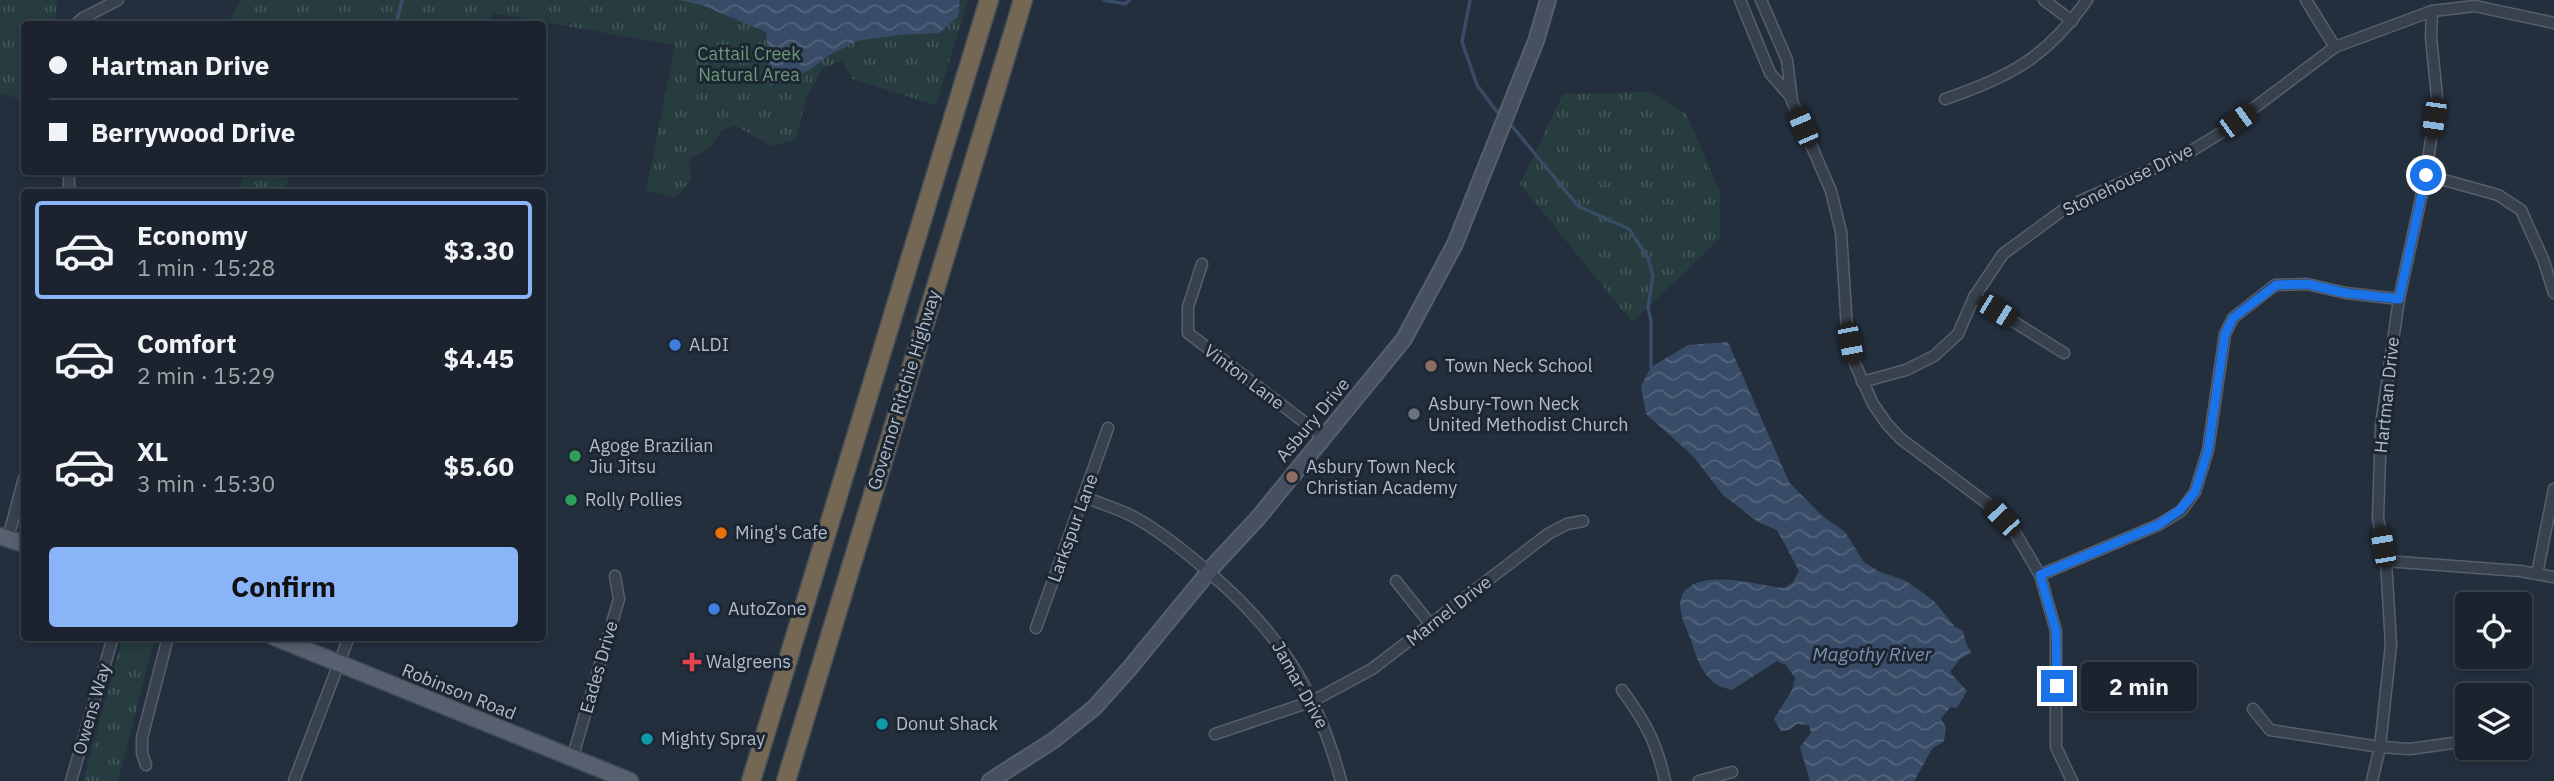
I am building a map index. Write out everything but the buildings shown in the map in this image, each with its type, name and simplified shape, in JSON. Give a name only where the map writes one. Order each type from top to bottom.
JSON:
[{"type":"highway","name":"Governor Ritchie Highway","points":[[751,781],[989,0]]},
{"type":"highway","name":"Governor Ritchie Highway","points":[[786,781],[1023,0]]},
{"type":"main road","points":[[4,537],[21,543]]},
{"type":"main road","name":"Robinson Road","points":[[284,641],[630,781]]},
{"type":"street","points":[[80,21],[118,0]]},
{"type":"street","name":"Asbury Drive","points":[[990,781],[1054,740],[1094,708],[1325,438],[1404,339],[1455,244],[1536,41],[1548,0]]},
{"type":"street","points":[[1740,0],[1770,73],[1791,97]]},
{"type":"street","points":[[1761,0],[1787,60],[1791,97],[1831,191],[1841,229],[1847,329],[1852,357],[1880,414],[1901,439],[1970,489],[1999,514],[2012,529],[2040,575],[2056,631],[2056,747],[2073,781]]},
{"type":"street","points":[[2044,0],[2072,21]]},
{"type":"street","points":[[1945,99],[1994,81],[2022,66],[2043,51],[2072,21],[2087,0]]},
{"type":"street","points":[[2306,0],[2335,47]]},
{"type":"street","name":"Stonehouse Drive","points":[[1862,382],[1906,370],[1934,356],[1958,334],[1974,297],[2003,254],[2067,207],[2188,153],[2222,132],[2335,47],[2432,11],[2474,6],[2554,23]]},
{"type":"street","name":"Hartman Drive","points":[[2372,781],[2392,645],[2386,561],[2378,518],[2381,425],[2399,299],[2426,175],[2437,97],[2431,37],[2432,11]]},
{"type":"street","points":[[2426,175],[2498,195],[2521,210],[2543,259],[2554,293]]},
{"type":"street","name":"Vinton Lane","points":[[1202,264],[1188,307],[1188,333],[1325,438]]},
{"type":"street","points":[[2040,575],[2158,525],[2180,510],[2195,492],[2208,450],[2225,334],[2233,318],[2252,302],[2276,285],[2289,284],[2307,284],[2346,293],[2399,299]]},
{"type":"street","points":[[1974,297],[2064,353]]},
{"type":"street","name":"Larkspur Lane","points":[[1036,628],[1108,428]]},
{"type":"street","points":[[4,537],[21,487]]},
{"type":"street","points":[[2537,574],[2554,489]]},
{"type":"street","name":"Jamar Drive","points":[[1085,497],[1133,517],[1171,539],[1265,625],[1313,701],[1331,744],[1341,781]]},
{"type":"street","name":"Marnel Drive","points":[[1215,734],[1313,701],[1372,669],[1548,534],[1567,524],[1583,521]]},
{"type":"street","points":[[2386,561],[2554,577]]},
{"type":"street","name":"Eades Drive","points":[[572,759],[619,599],[615,576]]},
{"type":"street","points":[[1396,581],[1431,625]]},
{"type":"street","name":"Owens Way","points":[[72,781],[112,641]]},
{"type":"street","points":[[146,765],[142,753],[142,738],[167,641]]},
{"type":"street","points":[[294,781],[348,641]]},
{"type":"street","points":[[1622,690],[1650,730],[1665,781]]},
{"type":"street","points":[[2253,709],[2270,730],[2379,747],[2410,749],[2455,743]]},
{"type":"street","points":[[1699,781],[1732,772]]},
{"type":"green space","points":[[0,0],[57,0],[55,21],[21,21],[21,99],[0,93]]},
{"type":"green space","name":"Cattail Creek Natural Area","points":[[241,0],[968,0],[936,105],[852,79],[842,61],[823,68],[806,98],[796,140],[772,146],[736,126],[722,130],[709,149],[689,159],[691,180],[675,198],[646,190],[675,45],[492,13],[489,21],[229,21]]},
{"type":"green space","points":[[1651,92],[1687,115],[1720,192],[1720,239],[1632,322],[1520,184],[1563,94]]},
{"type":"green space","points":[[244,175],[290,175],[285,189],[239,189]]},
{"type":"green space","points":[[122,641],[154,641],[118,781],[83,781]]},
{"type":"water","points":[[679,0],[960,0],[958,17],[939,33],[856,41],[826,57],[810,70],[770,86],[766,32],[702,5]]},
{"type":"water","name":"Magothy River","points":[[1728,342],[1789,482],[1821,515],[1845,532],[1864,562],[1878,571],[1904,580],[1935,602],[1955,627],[1963,631],[1967,646],[1972,652],[1960,659],[1950,672],[1967,691],[1957,708],[1951,707],[1941,718],[1946,728],[1944,741],[1932,749],[1914,781],[1810,781],[1800,747],[1811,733],[1809,725],[1797,724],[1789,730],[1781,731],[1774,719],[1792,690],[1795,678],[1786,665],[1777,661],[1732,690],[1713,682],[1697,657],[1680,610],[1682,595],[1686,589],[1703,581],[1714,580],[1784,588],[1793,582],[1799,571],[1777,530],[1758,522],[1723,495],[1693,456],[1646,414],[1641,386],[1651,367],[1688,345]]},
{"type":"waterway","points":[[397,21],[402,0]]},
{"type":"waterway","points":[[1104,0],[1125,4],[1130,0]]},
{"type":"waterway","points":[[1470,0],[1462,42],[1477,85],[1497,112]]},
{"type":"waterway","points":[[1512,126],[1578,206],[1629,229],[1648,258],[1653,276],[1648,308],[1651,321],[1651,367]]},
{"type":"place","name":"ALDI","points":[[675,345]]},
{"type":"place","name":"Town Neck School","points":[[1431,366]]},
{"type":"place","name":"Asbury-Town Neck United Methodist Church","points":[[1414,414]]},
{"type":"place","name":"Agoge Brazilian Jiu Jitsu","points":[[575,456]]},
{"type":"place","name":"Asbury Town Neck Christian Academy","points":[[1292,477]]},
{"type":"place","name":"Rolly Pollies","points":[[571,500]]},
{"type":"place","name":"Ming's Cafe","points":[[721,533]]},
{"type":"place","name":"AutoZone","points":[[714,609]]},
{"type":"place","name":"Walgreens","points":[[692,662]]},
{"type":"place","name":"Donut Shack","points":[[882,724]]},
{"type":"place","name":"Mighty Spray","points":[[647,739]]},
{"type":"route","points":[[2057,686],[2056,631],[2040,575],[2158,525],[2180,510],[2195,492],[2208,450],[2217,374],[2225,334],[2233,318],[2252,302],[2276,285],[2289,284],[2307,284],[2346,293],[2399,299],[2426,175]]}]
